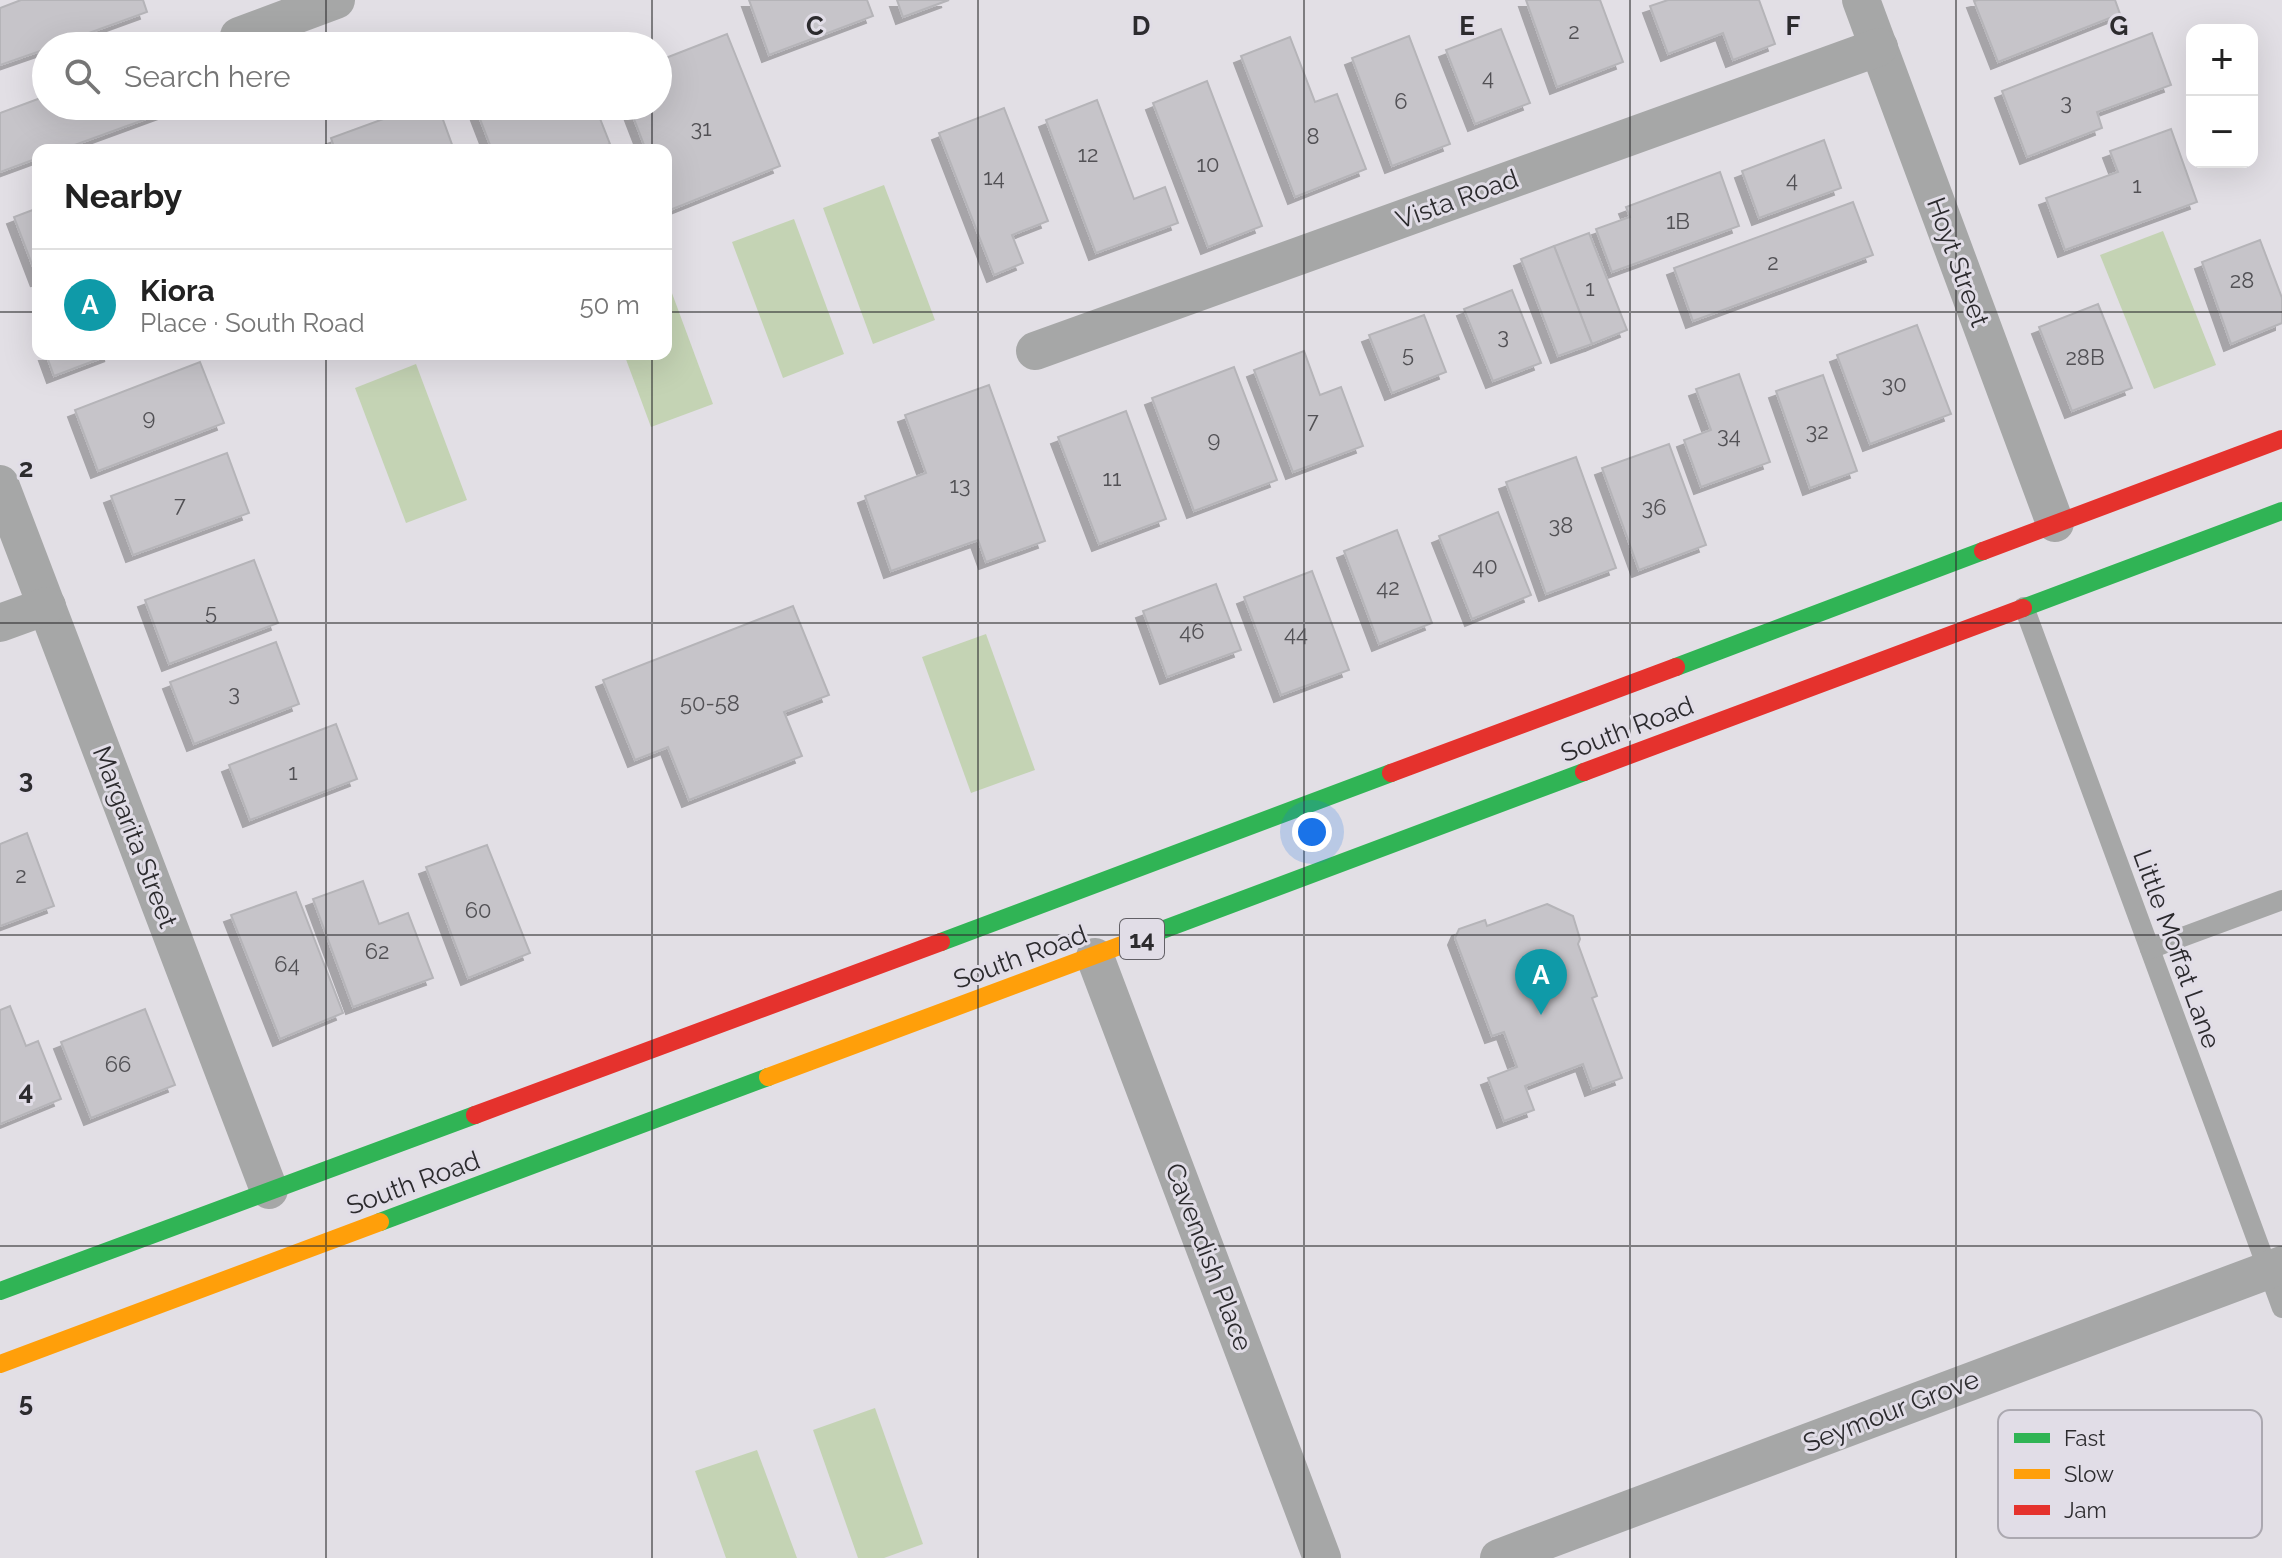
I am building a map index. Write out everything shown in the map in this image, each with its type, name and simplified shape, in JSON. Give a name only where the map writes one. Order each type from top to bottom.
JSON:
[{"type":"main road","name":"South Road","points":[[0,1291],[272,1197],[1131,871],[2058,529],[2282,439]]},
{"type":"main road","name":"South Road","points":[[0,1364],[290,1249],[1095,957],[2024,607],[2077,580],[2282,511]]},
{"type":"street","points":[[250,32],[336,0]]},
{"type":"street","name":"Hoyt Street","points":[[1861,0],[2058,529]]},
{"type":"street","name":"Vista Road","points":[[1035,351],[1879,47]]},
{"type":"street","name":"Margarita Street","points":[[0,484],[272,1197]]},
{"type":"street","points":[[0,623],[47,606]]},
{"type":"street","name":"Cavendish Place","points":[[1095,957],[1322,1558]]},
{"type":"street","name":"Seymour Grove","points":[[1499,1558],[2275,1268]]},
{"type":"lane","name":"Little Moffat Lane","points":[[2024,607],[2150,949],[2275,1268],[2282,1308]]},
{"type":"lane","points":[[2150,949],[2282,900]]},
{"type":"green space","points":[[884,185],[935,320],[873,344],[823,208]]},
{"type":"green space","points":[[794,219],[844,354],[783,378],[732,242]]},
{"type":"green space","points":[[2163,231],[2216,365],[2154,389],[2100,255]]},
{"type":"green space","points":[[672,293],[713,404],[651,427],[626,360],[672,360]]},
{"type":"green space","points":[[416,364],[467,500],[406,523],[355,388]]},
{"type":"green space","points":[[986,634],[1035,770],[971,793],[922,657]]},
{"type":"green space","points":[[875,1408],[923,1544],[884,1558],[858,1558],[813,1430]]},
{"type":"green space","points":[[757,1450],[797,1558],[726,1558],[695,1471]]},
{"type":"building","points":[[21,0],[143,0],[147,12],[92,32],[32,32],[32,54],[0,65],[0,8]]},
{"type":"building","points":[[749,0],[867,0],[873,16],[769,55]]},
{"type":"building","points":[[897,0],[949,0],[903,17]]},
{"type":"building","points":[[1526,0],[1600,0],[1623,62],[1557,87]]},
{"type":"building","points":[[1668,0],[1759,0],[1775,44],[1733,60],[1723,33],[1668,54],[1650,6]]},
{"type":"building","points":[[2115,0],[2120,14],[1998,62],[1974,1]]},
{"type":"building","points":[[1501,29],[1530,103],[1475,124],[1446,50]]},
{"type":"building","points":[[2152,33],[2171,85],[2097,112],[2102,128],[2027,157],[2002,91]]},
{"type":"building","points":[[727,34],[780,166],[672,209],[672,144],[644,144],[634,120],[672,120],[672,56]]},
{"type":"building","points":[[1409,36],[1450,144],[1392,166],[1352,58]]},
{"type":"building","points":[[1290,37],[1315,102],[1337,94],[1366,169],[1295,197],[1241,56]]},
{"type":"building","points":[[1207,81],[1262,226],[1208,247],[1153,103]]},
{"type":"building","points":[[1097,100],[1134,199],[1165,187],[1178,223],[1096,253],[1046,120]]},
{"type":"building","points":[[32,101],[32,120],[143,120],[77,144],[32,144],[32,160],[0,172],[0,113]]},
{"type":"building","points":[[1004,108],[1048,221],[1012,235],[1023,263],[994,275],[939,133]]},
{"type":"building","points":[[380,120],[443,120],[452,144],[333,144],[331,138]]},
{"type":"building","points":[[480,120],[601,120],[610,144],[490,144]]},
{"type":"building","points":[[2171,129],[2197,202],[2065,250],[2046,198],[2118,172],[2110,151]]},
{"type":"building","points":[[1824,140],[1841,188],[1759,218],[1742,171]]},
{"type":"building","points":[[1720,172],[1739,226],[1612,272],[1596,229],[1630,217],[1626,207]]},
{"type":"building","points":[[1853,202],[1873,255],[1693,321],[1674,268]]},
{"type":"building","points":[[32,210],[32,264],[14,217]]},
{"type":"building","points":[[1589,233],[1627,330],[1592,344],[1554,246]]},
{"type":"building","points":[[2260,240],[2282,298],[2282,323],[2231,344],[2202,262]]},
{"type":"building","points":[[1554,246],[1592,344],[1558,356],[1521,259]]},
{"type":"building","points":[[1512,290],[1541,363],[1493,381],[1464,309]]},
{"type":"building","points":[[2098,304],[2132,388],[2072,411],[2039,327]]},
{"type":"building","points":[[1424,315],[1446,372],[1392,393],[1369,335]]},
{"type":"building","points":[[1917,325],[1951,414],[1870,444],[1837,355]]},
{"type":"building","points":[[1304,351],[1320,395],[1341,387],[1363,446],[1293,472],[1254,370]]},
{"type":"building","points":[[48,360],[96,360],[54,376]]},
{"type":"building","points":[[200,362],[224,423],[98,471],[75,410]]},
{"type":"building","points":[[1234,367],[1277,480],[1194,511],[1152,398]]},
{"type":"building","points":[[1739,374],[1770,462],[1701,487],[1684,440],[1711,430],[1696,389]]},
{"type":"building","points":[[1823,375],[1857,471],[1810,488],[1776,391]]},
{"type":"building","points":[[989,385],[1045,541],[986,562],[978,540],[891,571],[865,496],[926,473],[905,415]]},
{"type":"building","points":[[1126,411],[1166,519],[1099,544],[1058,437]]},
{"type":"building","points":[[1669,444],[1706,545],[1639,570],[1602,468]]},
{"type":"building","points":[[227,453],[249,513],[133,555],[111,496]]},
{"type":"building","points":[[1576,457],[1616,568],[1546,594],[1506,482]]},
{"type":"building","points":[[1498,512],[1531,595],[1472,619],[1439,536]]},
{"type":"building","points":[[1397,530],[1432,623],[1379,644],[1344,551]]},
{"type":"building","points":[[254,560],[278,623],[169,664],[145,600]]},
{"type":"building","points":[[1312,571],[1349,670],[1281,695],[1244,597]]},
{"type":"building","points":[[1216,584],[1241,650],[1167,677],[1143,611]]},
{"type":"building","points":[[793,606],[829,695],[784,712],[802,756],[689,800],[668,747],[635,760],[603,680]]},
{"type":"building","points":[[276,642],[299,704],[194,744],[170,682]]},
{"type":"building","points":[[336,724],[357,779],[250,820],[229,765]]},
{"type":"building","points":[[27,833],[54,906],[0,926],[0,844]]},
{"type":"building","points":[[487,845],[530,953],[468,978],[426,867]]},
{"type":"building","points":[[363,881],[379,924],[408,913],[433,978],[353,1007],[313,899]]},
{"type":"building","points":[[296,892],[343,1013],[280,1039],[231,915]]},
{"type":"building","points":[[1547,904],[1573,916],[1580,939],[1578,944],[1597,996],[1592,998],[1622,1078],[1592,1089],[1583,1064],[1525,1086],[1534,1110],[1504,1121],[1488,1078],[1517,1067],[1504,1032],[1492,1036],[1455,938],[1459,929],[1485,920],[1487,926]]},
{"type":"building","points":[[10,1006],[26,1046],[38,1041],[61,1099],[0,1124],[0,1010]]},
{"type":"building","points":[[145,1009],[175,1085],[91,1118],[61,1042]]},
{"type":"traffic: fast","points":[[2023,608],[2282,511]]},
{"type":"traffic: fast","points":[[1676,667],[1983,551]]},
{"type":"traffic: fast","points":[[1138,939],[1584,772]]},
{"type":"traffic: fast","points":[[941,942],[1391,773]]},
{"type":"traffic: fast","points":[[380,1222],[768,1077]]},
{"type":"traffic: fast","points":[[0,1291],[475,1115]]},
{"type":"traffic: slow","points":[[768,1077],[1138,939]]},
{"type":"traffic: slow","points":[[0,1364],[380,1222]]},
{"type":"traffic: jam","points":[[1983,551],[2282,439]]},
{"type":"traffic: jam","points":[[1584,772],[2023,608]]},
{"type":"traffic: jam","points":[[1391,773],[1676,667]]},
{"type":"traffic: jam","points":[[475,1115],[941,942]]},
{"type":"place","name":"Kiora","points":[[1541,1015]]}]
